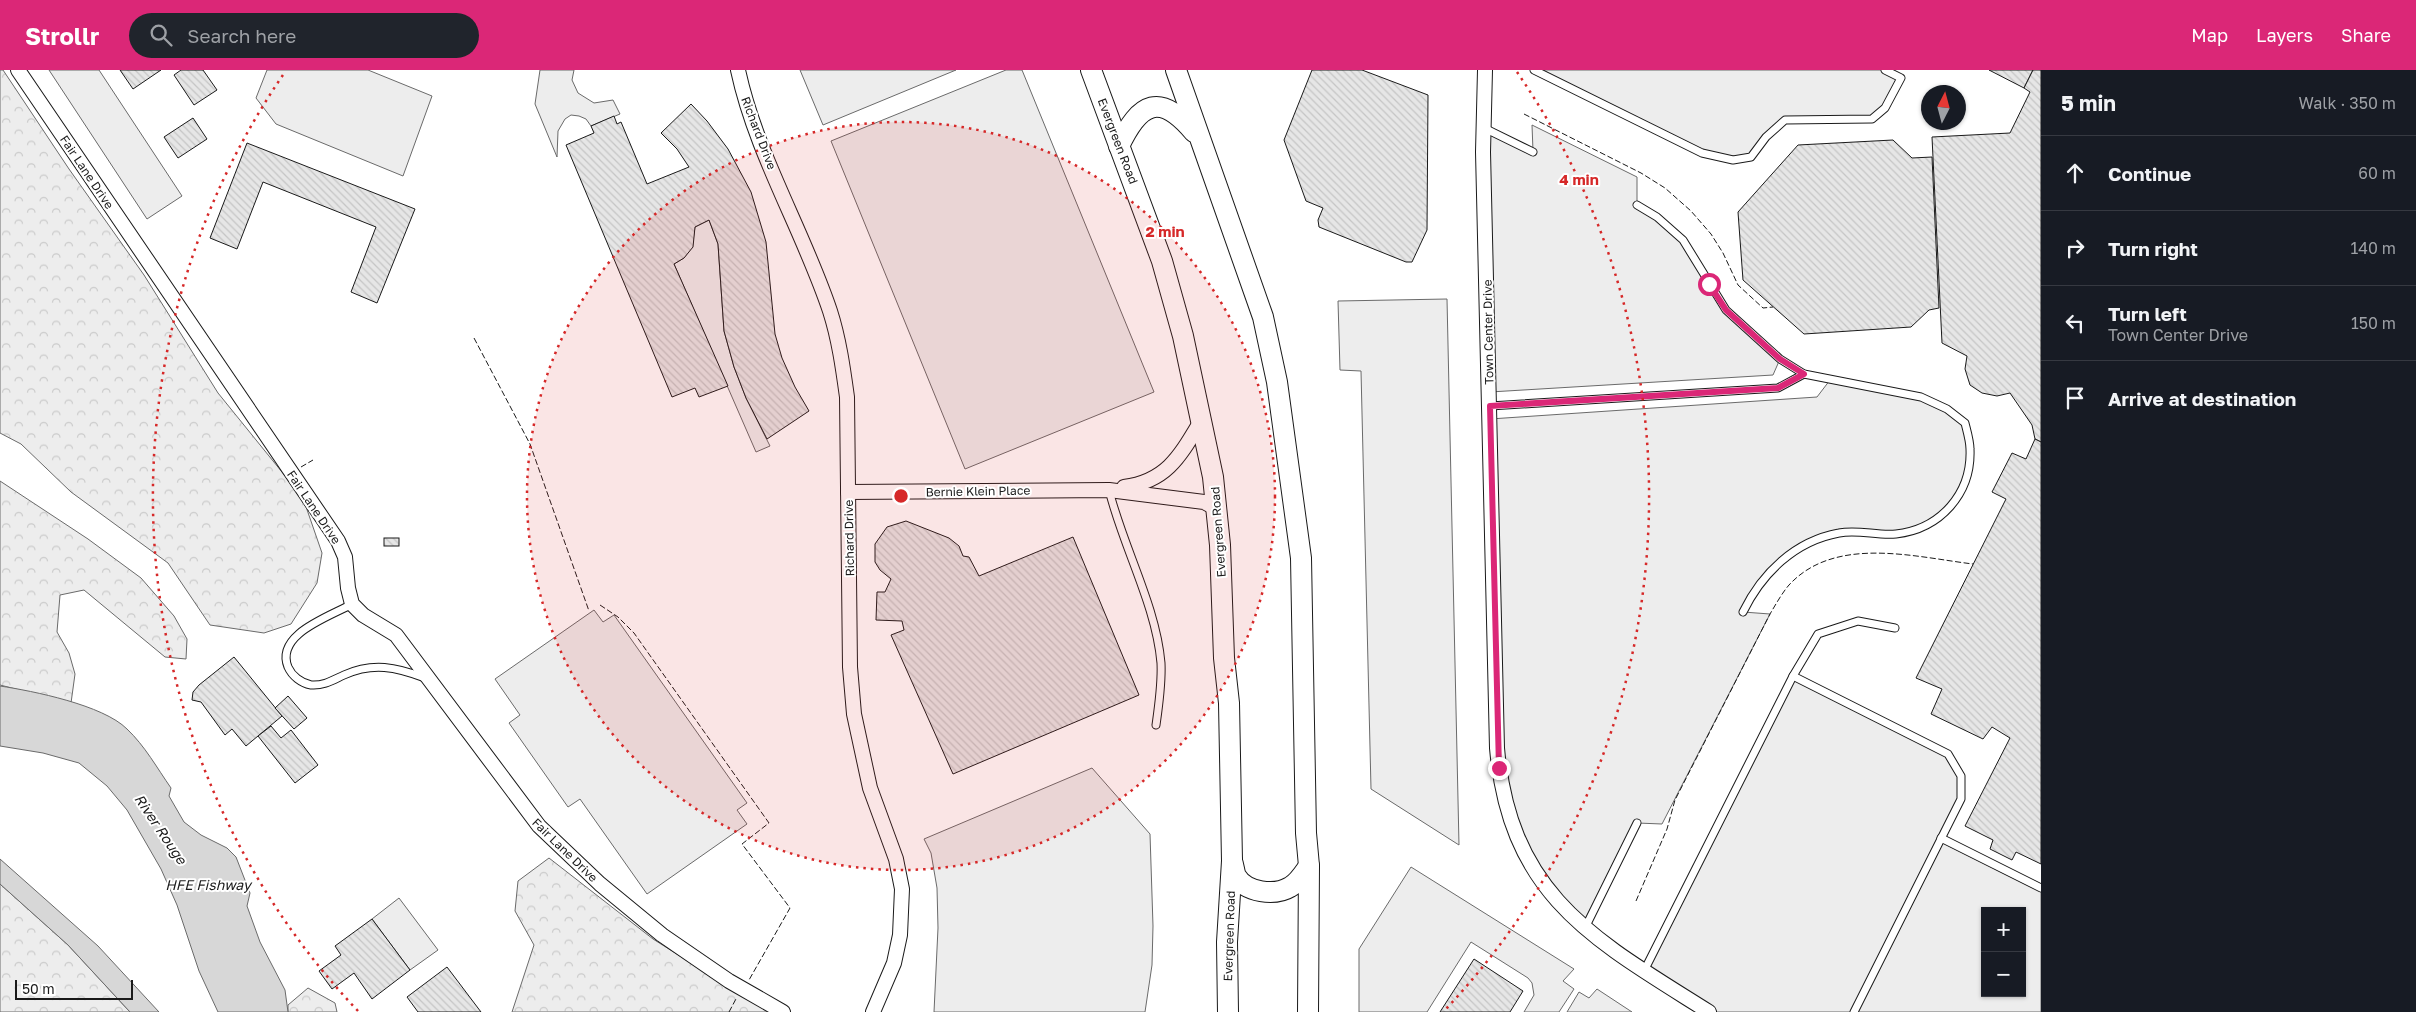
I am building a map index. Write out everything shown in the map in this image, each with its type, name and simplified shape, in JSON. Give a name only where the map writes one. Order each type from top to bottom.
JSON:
[{"type":"street","name":"Fair Lane Drive","points":[[18,70],[338,541],[345,557],[348,588],[352,604],[363,615],[396,635],[518,800],[551,839],[600,884],[662,935],[729,981],[783,1012]]},
{"type":"street","name":"Richard Drive","points":[[738,70],[752,119],[814,268],[837,338],[846,397],[850,667],[854,714],[870,788],[896,859],[902,889],[898,944],[894,963],[873,1012]]},
{"type":"street","name":"Evergreen Road","points":[[1091,70],[1162,261],[1183,336],[1213,477],[1217,509],[1224,658],[1229,703],[1232,861],[1227,942],[1228,1012]]},
{"type":"street","points":[[1176,70],[1263,317],[1279,391],[1301,558],[1306,833],[1309,866],[1308,1012]]},
{"type":"street","name":"Town Center Drive","points":[[1485,70],[1483,128],[1497,740],[1502,789],[1516,833],[1536,872],[1556,900],[1612,951],[1709,1012]]},
{"type":"street","points":[[1119,146],[1128,126],[1139,113],[1153,106],[1167,109],[1179,115],[1200,139]]},
{"type":"street","name":"Bernie Klein Place","points":[[1109,490],[1153,480],[1177,460],[1201,421]]},
{"type":"street","name":"Bernie Klein Place","points":[[848,492],[1109,490],[1204,502],[1217,509]]},
{"type":"street","points":[[1232,861],[1236,877],[1247,886],[1262,892],[1276,892],[1291,886],[1309,866]]},
{"type":"lane","points":[[1534,70],[1702,153],[1733,160],[1751,156],[1766,137],[1785,120],[1872,119],[1885,108],[1901,78],[1885,70]]},
{"type":"lane","points":[[1483,128],[1533,152]]},
{"type":"lane","points":[[1637,205],[1657,217],[1683,240],[1726,310],[1780,359],[1804,374],[1921,397],[1947,409],[1965,423],[1970,449],[1964,481],[1953,506],[1940,518],[1917,529],[1894,534],[1840,533],[1803,546],[1787,555],[1761,581],[1743,612]]},
{"type":"lane","points":[[1490,406],[1778,388],[1804,374]]},
{"type":"lane","points":[[1109,490],[1116,521],[1155,632],[1160,662],[1161,689],[1156,724]]},
{"type":"lane","points":[[352,604],[300,631],[290,641],[285,652],[290,672],[299,680],[311,684],[324,684],[364,667],[386,666],[429,679]]},
{"type":"lane","points":[[1644,971],[1793,676],[1818,634],[1858,620],[1895,628]]},
{"type":"lane","points":[[1793,676],[1948,754],[1961,776],[1961,800],[1940,838],[1854,1012]]},
{"type":"lane","points":[[1585,928],[1637,823]]},
{"type":"lane","points":[[1940,838],[2041,888]]},
{"type":"green space","points":[[0,70],[3,70],[69,169],[144,275],[218,393],[303,498],[322,553],[317,583],[291,624],[264,633],[210,625],[168,563],[71,492],[21,444],[0,433]]},
{"type":"green space","points":[[0,481],[88,539],[141,578],[174,616],[187,639],[186,659],[165,657],[84,590],[60,595],[57,632],[69,653],[75,674],[71,703],[0,685]]},
{"type":"green space","points":[[549,858],[653,939],[769,1012],[512,1012],[534,945],[515,911],[518,881]]},
{"type":"green space","points":[[0,884],[68,945],[130,1012],[0,1012]]},
{"type":"green space","points":[[308,988],[335,1003],[337,1012],[288,1012],[288,1005]]},
{"type":"shaded area","points":[[49,70],[99,70],[182,196],[147,219]]},
{"type":"shaded area","points":[[267,70],[368,70],[432,96],[403,176],[276,124],[256,98]]},
{"type":"shaded area","points":[[540,70],[574,70],[572,80],[578,93],[594,103],[613,100],[620,114],[591,126],[586,119],[579,116],[571,115],[565,119],[558,131],[557,157],[535,104]]},
{"type":"shaded area","points":[[800,70],[956,70],[823,125]]},
{"type":"shaded area","points":[[1006,70],[1022,70],[1154,392],[965,469],[831,141]]},
{"type":"shaded area","points":[[1535,70],[1885,70],[1901,78],[1885,108],[1872,119],[1785,120],[1751,157],[1733,160],[1702,153]]},
{"type":"shaded area","points":[[1532,125],[1637,177],[1637,205],[1683,240],[1726,310],[1780,359],[1773,375],[1490,392],[1483,128],[1533,151]]},
{"type":"shaded area","points":[[709,220],[718,244],[724,331],[734,367],[746,398],[770,446],[756,452],[674,264],[684,258],[692,247],[695,227]]},
{"type":"shaded area","points":[[1447,299],[1459,845],[1371,789],[1361,371],[1340,370],[1338,301]]},
{"type":"shaded area","points":[[1830,380],[1921,397],[1965,423],[1970,449],[1962,489],[1940,518],[1894,534],[1863,532],[1821,538],[1775,566],[1743,612],[1770,614],[1662,824],[1637,823],[1585,928],[1543,884],[1502,789],[1490,419],[1817,397]]},
{"type":"shaded area","points":[[594,610],[603,622],[614,615],[747,803],[737,810],[747,824],[647,894],[580,799],[568,807],[509,723],[520,715],[495,679]]},
{"type":"shaded area","points":[[1793,676],[1948,754],[1961,776],[1961,799],[1941,838],[2041,888],[2041,1012],[1709,1012],[1644,971]]},
{"type":"shaded area","points":[[1092,768],[1150,834],[1153,926],[1152,965],[1145,1012],[934,1012],[938,928],[937,888],[931,853],[924,839]]},
{"type":"shaded area","points":[[1411,867],[1574,969],[1563,981],[1574,989],[1559,1012],[1524,1012],[1534,995],[1532,983],[1528,978],[1471,942],[1427,1012],[1359,1012],[1359,949]]},
{"type":"shaded area","points":[[399,898],[438,950],[410,970],[372,919]]},
{"type":"shaded area","points":[[1597,989],[1632,1012],[1567,1012],[1579,992],[1589,998]]},
{"type":"water","points":[[0,686],[48,695],[85,706],[116,720],[127,729],[145,750],[171,788],[169,796],[184,822],[201,835],[227,848],[236,857],[250,893],[247,906],[260,942],[285,990],[288,1012],[218,1012],[199,971],[177,905],[161,869],[127,810],[107,786],[79,763],[43,753],[0,746]]},
{"type":"water","points":[[0,859],[98,946],[159,1012],[130,1012],[68,945],[0,884]]},
{"type":"building","points":[[120,70],[161,70],[133,89]]},
{"type":"building","points":[[181,70],[203,70],[217,90],[194,105],[174,75]]},
{"type":"building","points":[[1312,70],[1362,70],[1428,95],[1427,230],[1412,262],[1406,262],[1319,227],[1318,220],[1323,208],[1306,201],[1284,140]]},
{"type":"building","points":[[1989,70],[2033,70],[2024,88]]},
{"type":"building","points":[[2033,70],[2041,70],[2041,442],[2035,439],[2032,425],[2010,393],[1997,396],[1982,393],[1970,385],[1965,369],[1967,356],[1942,343],[1932,137],[2010,133],[2030,92],[2024,88]]},
{"type":"building","points":[[691,104],[707,121],[728,149],[751,192],[766,242],[775,334],[782,358],[795,387],[809,411],[767,439],[746,398],[734,367],[724,331],[718,244],[709,220],[695,227],[693,247],[684,258],[674,264],[728,386],[699,397],[695,388],[672,397],[566,145],[594,133],[591,126],[614,116],[617,124],[621,122],[647,184],[689,167],[677,149],[661,133]]},
{"type":"building","points":[[193,118],[207,139],[178,158],[164,137]]},
{"type":"building","points":[[1893,140],[1912,158],[1932,157],[1939,308],[1929,310],[1911,327],[1804,334],[1743,280],[1738,212],[1798,145]]},
{"type":"building","points":[[247,143],[415,209],[377,303],[351,292],[376,227],[263,182],[237,249],[210,238]]},
{"type":"building","points":[[2035,439],[2041,442],[2041,864],[2016,852],[2012,860],[1990,849],[1993,840],[1965,826],[2010,738],[1992,727],[1983,739],[1931,714],[1942,689],[1916,678],[2006,499],[1992,492],[2012,453],[2026,459]]},
{"type":"building","points":[[906,521],[949,538],[959,546],[963,556],[969,557],[979,576],[1073,537],[1139,695],[953,774],[891,635],[904,630],[902,621],[876,620],[877,592],[885,592],[891,579],[880,570],[875,562],[875,544],[887,527]]},
{"type":"building","points":[[384,538],[399,538],[399,546],[384,546]]},
{"type":"building","points":[[234,657],[282,716],[246,746],[232,729],[225,735],[201,702],[192,700],[193,692],[199,685]]},
{"type":"building","points":[[288,696],[307,718],[294,729],[275,708]]},
{"type":"building","points":[[271,726],[281,738],[291,730],[318,765],[295,783],[258,736]]},
{"type":"building","points":[[372,919],[410,970],[372,999],[354,973],[332,989],[319,971],[341,955],[335,946]]},
{"type":"building","points":[[1474,959],[1523,991],[1510,1012],[1440,1012]]},
{"type":"building","points":[[447,967],[481,1012],[418,1012],[407,997]]},
{"type":"fence","points":[[1524,114],[1641,173],[1665,188],[1691,211],[1711,234],[1723,253],[1738,285],[1763,308],[1773,307]]},
{"type":"fence","points":[[474,338],[530,444],[589,611]]},
{"type":"fence","points":[[301,467],[313,460]]},
{"type":"fence","points":[[1636,901],[1667,829],[1675,800],[1770,614],[1789,585],[1808,569],[1829,560],[1852,555],[1876,553],[1901,554],[1973,564]]},
{"type":"fence","points":[[600,605],[618,617],[634,633],[769,823],[742,844],[790,908],[749,980]]},
{"type":"fence","points":[[729,1012],[737,997]]},
{"type":"route","points":[[1499,768],[1490,478],[1490,406],[1778,388],[1804,374],[1780,359],[1726,310],[1709,284]]},
{"type":"water label","name":"River Rouge","points":[[161,829]]},
{"type":"water label","name":"HFE Fishway","points":[[208,884]]}]
